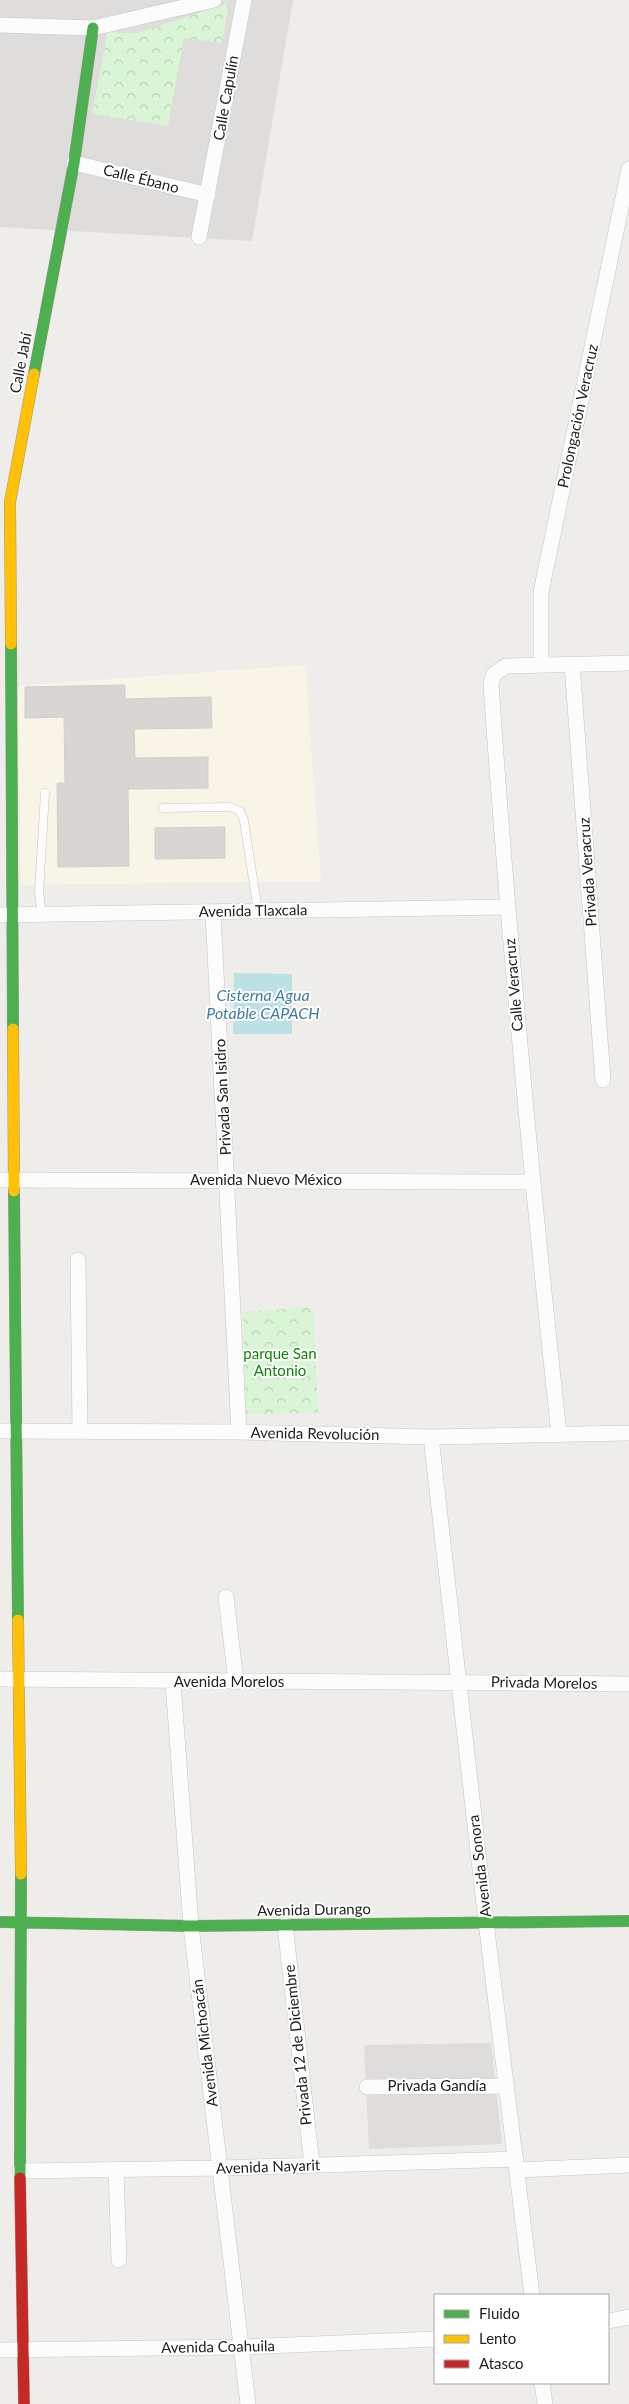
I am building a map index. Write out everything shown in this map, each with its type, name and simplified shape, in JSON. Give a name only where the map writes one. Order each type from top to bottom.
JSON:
[{"type":"street","points":[[0,25],[93,28],[214,0]]},
{"type":"street","name":"Calle Capulín","points":[[199,237],[244,0]]},
{"type":"street","name":"Calle Jabí","points":[[24,2404],[20,2171],[22,1922],[17,1679],[8,1431],[5,552],[10,502],[74,163],[93,28]]},
{"type":"street","name":"Calle Ébano","points":[[74,163],[208,195]]},
{"type":"street","name":"Prolongación Veracruz","points":[[541,665],[541,592],[629,169]]},
{"type":"street","name":"Calle Veracruz","points":[[559,1434],[532,1182],[506,907],[491,684],[494,674],[506,666],[629,663]]},
{"type":"street","name":"Privada Veracruz","points":[[572,664],[603,1080]]},
{"type":"street","name":"Avenida Tlaxcala","points":[[6,915],[506,907]]},
{"type":"street","name":"Privada San Isidro","points":[[213,912],[240,1432]]},
{"type":"street","name":"Avenida Nuevo México","points":[[7,1180],[532,1182]]},
{"type":"street","points":[[78,1260],[80,1431]]},
{"type":"street","name":"Avenida Revolución","points":[[8,1431],[240,1432],[431,1437],[629,1433]]},
{"type":"street","name":"Avenida Sonora","points":[[431,1437],[486,1922],[532,2294]]},
{"type":"street","points":[[226,1597],[236,1682]]},
{"type":"street","name":"Avenida Morelos","points":[[0,1679],[173,1682],[458,1681]]},
{"type":"street","name":"Privada Morelos","points":[[458,1681],[629,1684]]},
{"type":"street","name":"Avenida Michoacán","points":[[173,1682],[191,1926],[248,2404]]},
{"type":"street","name":"Avenida Durango","points":[[0,1922],[191,1926],[629,1921]]},
{"type":"street","name":"Privada 12 de Diciembre","points":[[285,1925],[312,2166]]},
{"type":"street","name":"Privada Gandía","points":[[367,2087],[507,2086]]},
{"type":"street","name":"Avenida Nayarit","points":[[20,2171],[312,2166],[629,2165]]},
{"type":"street","points":[[116,2170],[119,2260]]},
{"type":"street","points":[[609,2321],[629,2317]]},
{"type":"street","name":"Avenida Coahuila","points":[[0,2350],[241,2347],[434,2339]]},
{"type":"street","points":[[542,2384],[545,2404]]},
{"type":"lane","points":[[42,915],[39,892],[45,793]]},
{"type":"lane","points":[[163,808],[230,807],[240,811],[244,821],[258,911]]},
{"type":"shaded area","points":[[0,0],[293,0],[252,241],[0,227]]},
{"type":"shaded area","points":[[305,665],[321,881],[21,885],[18,686]]},
{"type":"shaded area","points":[[491,2043],[502,2144],[369,2149],[364,2045]]},
{"type":"green space","points":[[229,3],[222,43],[184,38],[168,126],[92,114],[108,30],[119,33],[137,33]]},
{"type":"green space","name":"parque San Antonio","points":[[313,1307],[318,1413],[246,1414],[243,1312]]},
{"type":"water","name":"Cisterna Agua Potable CAPACH","points":[[234,973],[292,974],[292,1034],[233,1034]]},
{"type":"building","points":[[125,685],[125,699],[211,697],[212,728],[134,729],[135,758],[208,757],[208,788],[128,789],[129,866],[58,867],[57,783],[65,783],[64,717],[25,718],[25,687]]},
{"type":"building","points":[[225,827],[225,858],[155,859],[155,828]]},
{"type":"traffic: fast","points":[[34,374],[74,163],[93,28]]},
{"type":"traffic: fast","points":[[11,644],[13,1029]]},
{"type":"traffic: fast","points":[[14,1191],[18,1620]]},
{"type":"traffic: fast","points":[[20,2178],[21,1874]]},
{"type":"traffic: fast","points":[[0,1922],[191,1926],[629,1921]]},
{"type":"traffic: slow","points":[[11,644],[10,502],[34,374]]},
{"type":"traffic: slow","points":[[13,1029],[14,1191]]},
{"type":"traffic: slow","points":[[18,1620],[21,1874]]},
{"type":"traffic: jam","points":[[20,2178],[24,2404]]}]
